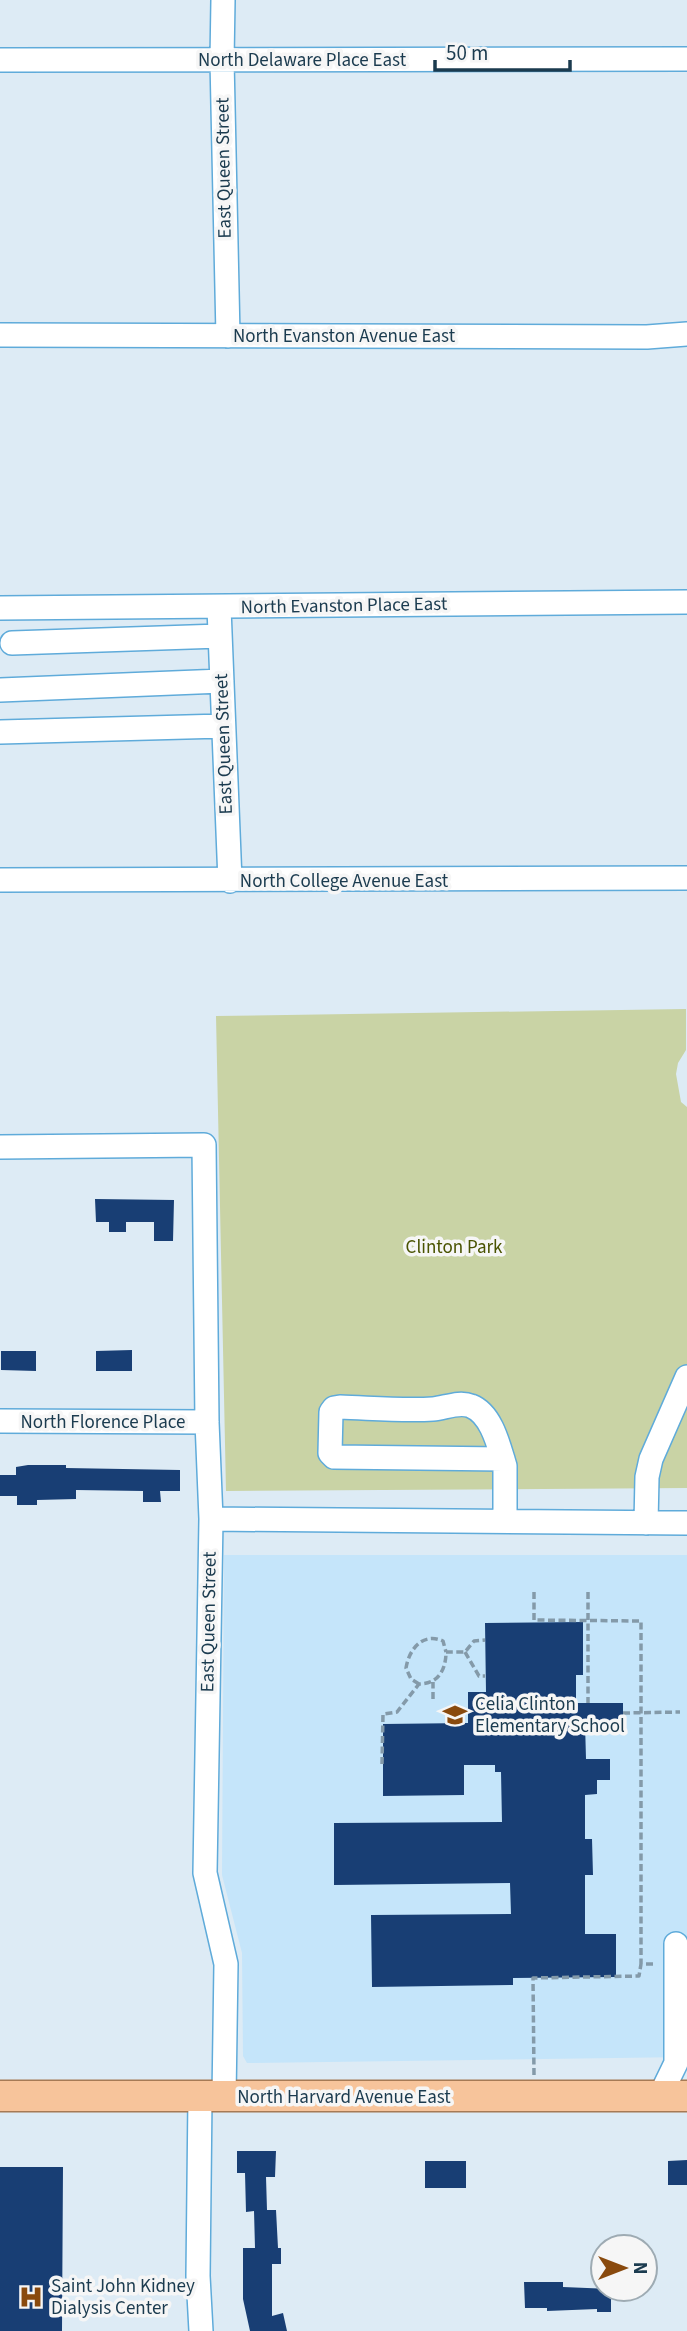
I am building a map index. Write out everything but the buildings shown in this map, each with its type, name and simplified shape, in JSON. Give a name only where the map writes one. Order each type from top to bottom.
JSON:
[{"type":"main road","name":"North Harvard Avenue East","points":[[0,2096],[673,2096]]},
{"type":"street","name":"East Queen Street","points":[[223,0],[228,336]]},
{"type":"street","name":"North Delaware Place East","points":[[0,60],[687,59]]},
{"type":"street","name":"North Evanston Avenue East","points":[[0,335],[647,337],[687,334]]},
{"type":"street","name":"North Evanston Place East","points":[[5,608],[687,602]]},
{"type":"street","points":[[5,608],[6,643],[220,636]]},
{"type":"street","name":"East Queen Street","points":[[219,608],[230,881]]},
{"type":"street","points":[[0,690],[222,681]]},
{"type":"street","points":[[0,732],[223,726]]},
{"type":"street","name":"North College Avenue East","points":[[0,880],[687,878]]},
{"type":"street","name":"East Queen Street","points":[[0,1147],[204,1145],[207,1422],[211,1519],[205,1873],[226,1964],[212,2096],[198,2276],[201,2331]]},
{"type":"street","points":[[646,1523],[647,1477],[651,1459],[687,1377]]},
{"type":"street","points":[[503,1459],[334,1457],[330,1453],[331,1412],[334,1408],[433,1409],[470,1405],[482,1414],[494,1433],[503,1459],[505,1521]]},
{"type":"street","name":"North Florence Place","points":[[0,1421],[207,1422]]},
{"type":"street","points":[[211,1519],[687,1523]]},
{"type":"street","points":[[673,2096],[676,2063],[676,1954]]},
{"type":"path","points":[[534,1592],[534,1620],[641,1621],[639,1976],[533,1978],[534,2077]]},
{"type":"path","points":[[588,1592],[588,1703]]},
{"type":"path","points":[[428,1638],[436,1638],[443,1641],[446,1652],[443,1671],[433,1682],[419,1684],[411,1679],[406,1668],[415,1647],[428,1638]]},
{"type":"path","points":[[465,1652],[474,1641],[485,1640]]},
{"type":"path","points":[[446,1652],[465,1652]]},
{"type":"path","points":[[465,1652],[479,1676],[485,1676]]},
{"type":"path","points":[[433,1682],[433,1699]]},
{"type":"path","points":[[382,1764],[383,1714],[397,1712],[419,1684]]},
{"type":"path","points":[[623,1713],[680,1712]]},
{"type":"path","points":[[641,1964],[676,1954]]},
{"type":"shaded area","name":"Celia Clinton Elementary School","points":[[224,1555],[687,1555],[687,2057],[247,2063],[243,2056],[242,1953],[222,1875]]},
{"type":"green space","name":"Clinton Park","points":[[686,1009],[686,1050],[678,1063],[676,1074],[681,1102],[687,1107],[687,1488],[226,1491],[216,1016]]},
{"type":"place","name":"Celia Clinton Elementary School","points":[[455,1715]]},
{"type":"place","name":"Saint John Kidney Dialysis Center","points":[[31,2297]]}]
